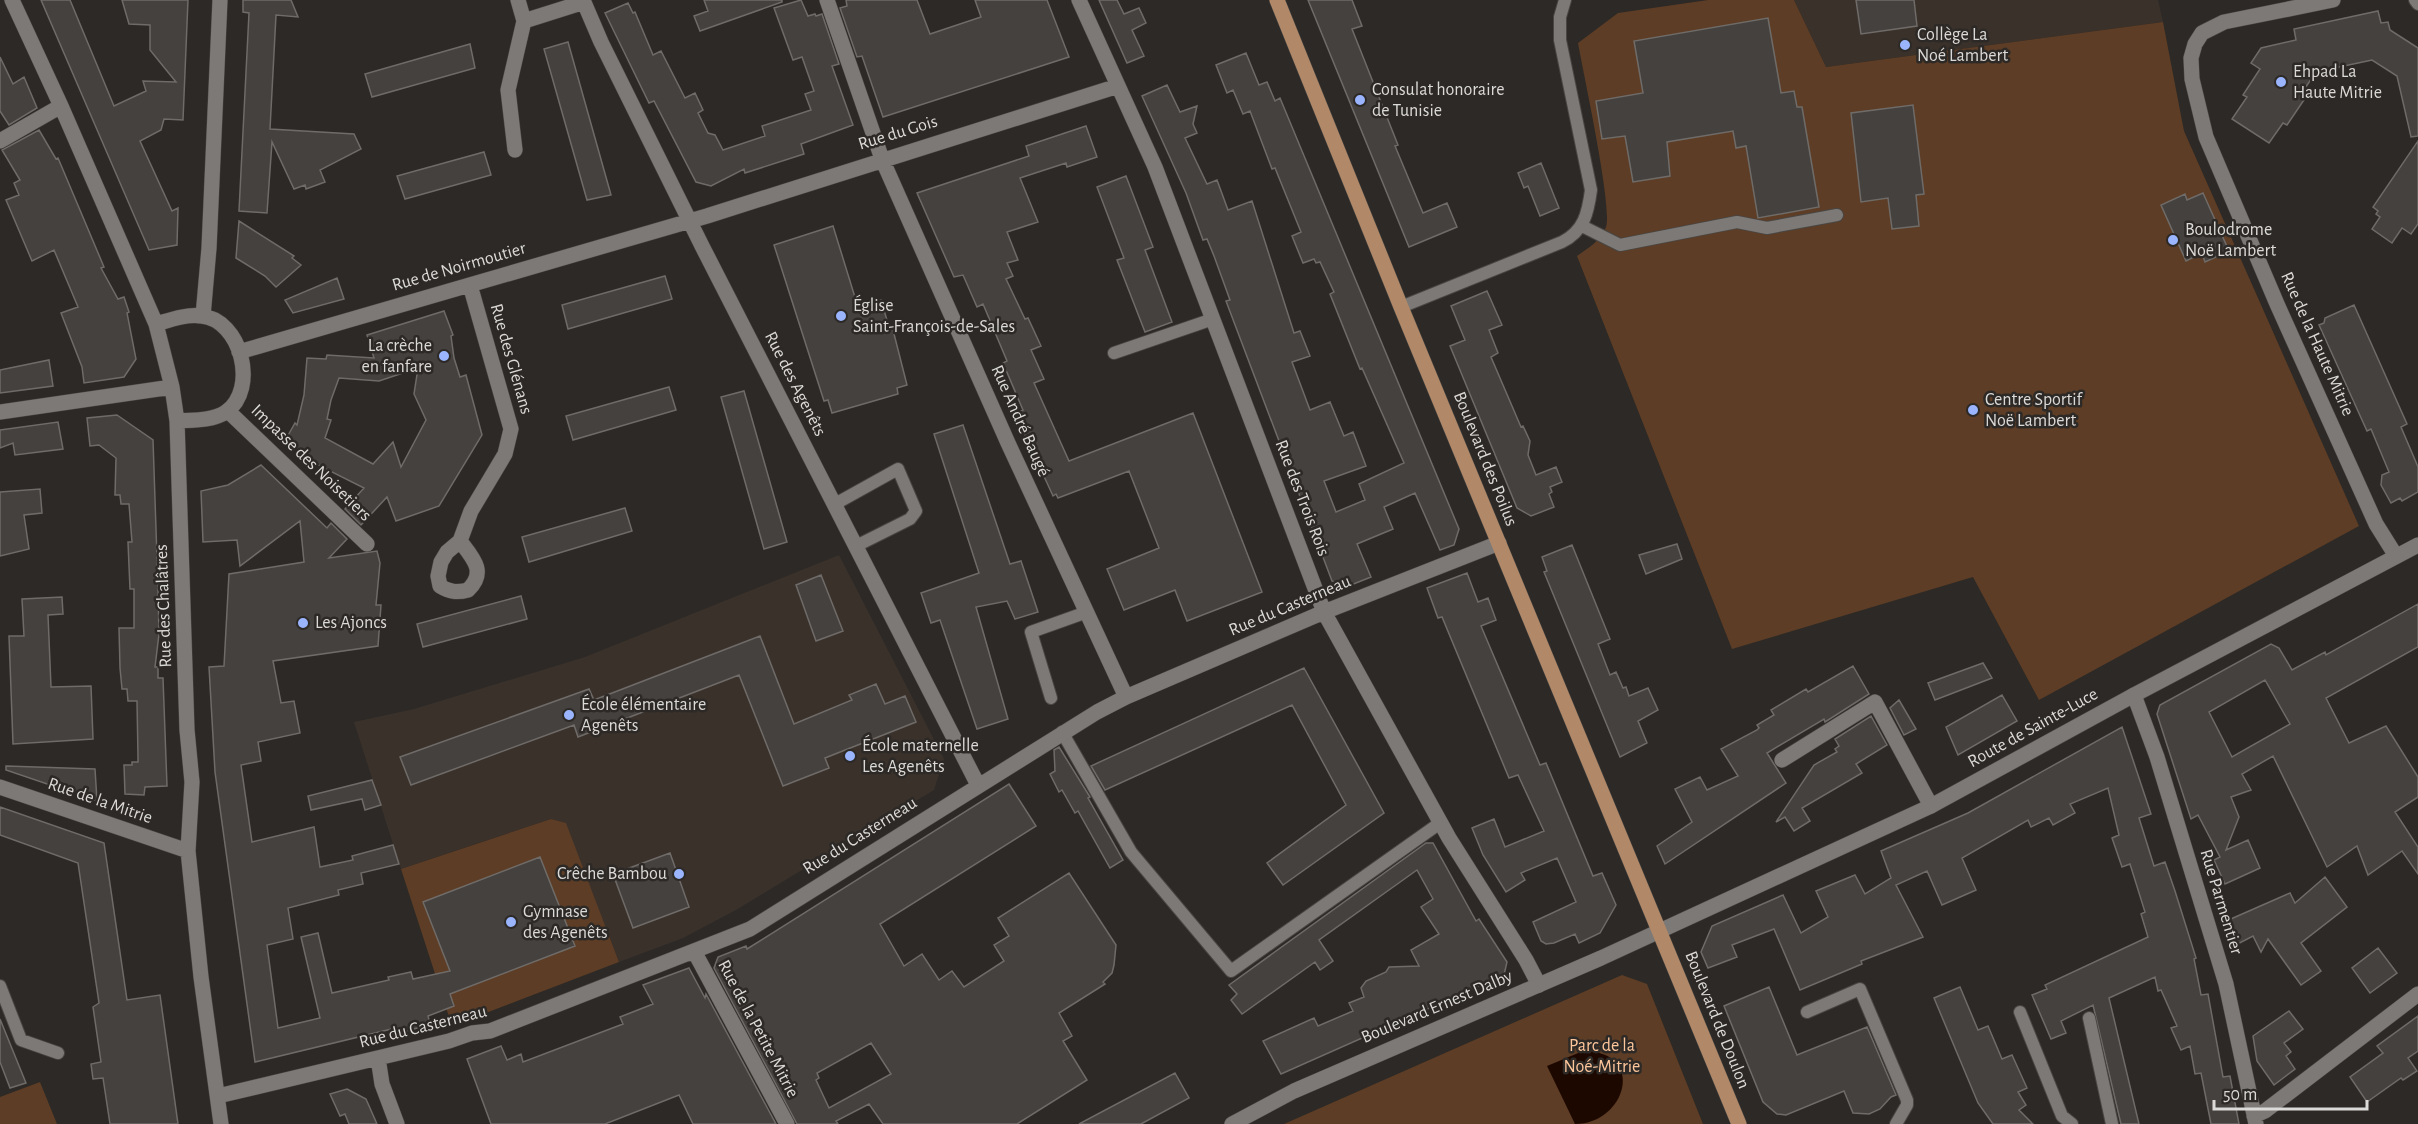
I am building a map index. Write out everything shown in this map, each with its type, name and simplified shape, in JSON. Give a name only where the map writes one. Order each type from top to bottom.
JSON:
[{"type":"main road","name":"Boulevard des Poilus","points":[[1277,0],[1401,307],[1660,931]]},
{"type":"main road","name":"Boulevard de Doulon","points":[[1660,931],[1739,1124]]},
{"type":"street","name":"Rue des Chalâtres","points":[[12,0],[156,324],[172,387],[177,421],[187,730],[192,782],[188,851],[201,977],[221,1124]]},
{"type":"street","points":[[202,316],[208,248],[220,0]]},
{"type":"street","points":[[515,150],[508,90],[524,21],[518,0]]},
{"type":"street","name":"Rue André Baugé","points":[[826,0],[882,159],[1008,443],[1126,697]]},
{"type":"street","name":"Rue des Trois Rois","points":[[1079,0],[1155,167],[1324,612],[1440,823],[1526,960],[1539,985]]},
{"type":"street","name":"Rue de la Haute Mitrie","points":[[2333,0],[2224,22],[2208,29],[2198,38],[2192,50],[2192,79],[2210,148],[2376,524],[2396,556]]},
{"type":"street","points":[[524,21],[584,1]]},
{"type":"street","name":"Rue des Agenêts","points":[[584,1],[601,42],[978,784]]},
{"type":"street","name":"Rue du Gois","points":[[691,220],[1118,86]]},
{"type":"street","points":[[0,141],[61,106]]},
{"type":"street","name":"Rue de Noirmoutier","points":[[239,352],[691,220]]},
{"type":"street","name":"Rue des Glénans","points":[[460,541],[471,511],[505,454],[511,429],[470,285]]},
{"type":"street","points":[[156,324],[185,317],[202,316],[225,326],[233,337],[239,352],[243,371],[242,386],[239,397],[228,411],[206,420],[177,421]]},
{"type":"street","points":[[0,412],[172,387]]},
{"type":"street","name":"Impasse des Noisetiers","points":[[228,411],[367,544]]},
{"type":"street","name":"Rue du Casterneau","points":[[218,1096],[449,1041],[472,1033],[490,1031],[750,929],[1062,732],[1126,697],[1324,612],[1499,543]]},
{"type":"street","name":"Route de Sainte-Luce","points":[[1660,931],[1931,806],[2134,695],[2418,545]]},
{"type":"street","name":"Rue Parmentier","points":[[2134,695],[2157,757],[2223,974],[2255,1120]]},
{"type":"street","points":[[1782,760],[1875,702],[1931,806]]},
{"type":"street","name":"Rue de la Mitrie","points":[[0,787],[188,851]]},
{"type":"street","name":"Boulevard Ernest Dalby","points":[[1232,1124],[1294,1091],[1660,931]]},
{"type":"street","name":"Rue de la Petite Mitrie","points":[[694,951],[787,1124]]},
{"type":"street","points":[[2255,1120],[2418,994]]},
{"type":"street","points":[[378,1058],[384,1092],[397,1124]]},
{"type":"lane","points":[[1401,307],[1562,242],[1574,236],[1582,226],[1589,209],[1591,190],[1560,40],[1560,16],[1565,0]]},
{"type":"lane","points":[[2415,0],[2418,4]]},
{"type":"lane","points":[[1582,226],[1620,245],[1737,222],[1767,228],[1837,216]]},
{"type":"lane","points":[[1114,353],[1213,319]]},
{"type":"lane","points":[[835,504],[898,469],[916,511],[910,519],[856,546]]},
{"type":"lane","points":[[1051,698],[1031,632],[1087,612]]},
{"type":"lane","points":[[1062,732],[1131,852],[1231,971],[1440,823]]},
{"type":"lane","points":[[0,986],[21,1040],[58,1053]]},
{"type":"lane","points":[[1807,1012],[1860,989],[1907,1100],[1907,1105],[1896,1124]]},
{"type":"lane","points":[[2020,1012],[2062,1116],[2072,1124]]},
{"type":"lane","points":[[2089,1018],[2112,1124]]},
{"type":"shaded area","name":"Collège La Noé Lambert","points":[[1794,0],[2158,0],[2163,22],[1826,67]]},
{"type":"shaded area","points":[[839,555],[944,759],[934,790],[736,910],[683,938],[619,962],[565,823],[551,819],[401,869],[354,722],[414,709],[585,657]]},
{"type":"shaded area","points":[[1583,1051],[1603,1054],[1616,1062],[1622,1074],[1622,1087],[1617,1101],[1607,1113],[1593,1121],[1575,1124],[1547,1066]]},
{"type":"green space","name":"Centre Sportif Noë Lambert","points":[[1708,0],[1794,0],[1826,67],[2163,22],[2184,131],[2359,526],[2039,700],[1973,577],[1732,649],[1577,256],[1601,236],[1606,227],[1607,215],[1602,168],[1578,43],[1618,13]]},
{"type":"green space","name":"Gymnase des Agenêts","points":[[551,819],[566,823],[619,962],[452,1026],[401,869]]},
{"type":"green space","name":"Parc de la Noé-Mitrie","points":[[1622,975],[1647,984],[1703,1124],[1284,1124]]},
{"type":"green space","points":[[40,1082],[57,1124],[0,1124],[0,1097]]},
{"type":"building","points":[[41,0],[70,0],[114,106],[146,91],[143,81],[176,82],[150,50],[150,25],[129,24],[122,0],[188,0],[183,120],[164,119],[161,130],[140,141],[172,211],[178,208],[177,245],[149,250]]},
{"type":"building","points":[[243,0],[291,0],[298,17],[276,15],[270,129],[354,134],[361,149],[320,170],[325,182],[306,189],[305,185],[294,189],[272,142],[267,213],[239,211],[249,13],[243,12]]},
{"type":"building","points":[[704,0],[782,0],[782,2],[700,31],[694,16],[708,11]]},
{"type":"building","points":[[801,0],[808,16],[822,14],[839,64],[832,66],[853,125],[801,144],[804,154],[745,173],[744,169],[711,186],[696,182],[654,101],[649,103],[605,13],[628,3],[633,13],[635,12],[653,55],[661,51],[685,98],[695,93],[703,110],[698,113],[708,133],[715,135],[723,150],[765,136],[762,126],[811,110],[805,94],[814,91],[802,57],[793,60],[774,8]]},
{"type":"building","points":[[846,0],[917,0],[930,34],[981,17],[975,0],[1047,0],[1069,57],[883,117],[862,56],[857,57],[840,8],[847,6]]},
{"type":"building","points":[[1099,0],[1117,0],[1124,14],[1139,8],[1146,23],[1132,30],[1144,56],[1127,63]]},
{"type":"building","points":[[1308,0],[1352,0],[1362,26],[1352,29],[1398,145],[1395,146],[1423,213],[1447,203],[1457,227],[1409,247]]},
{"type":"building","points":[[1856,0],[1914,0],[1917,26],[1861,34]]},
{"type":"building","name":"Ehpad La Haute Mitrie","points":[[2378,11],[2381,23],[2388,22],[2390,30],[2418,48],[2418,136],[2411,137],[2397,76],[2372,60],[2316,72],[2303,91],[2308,94],[2287,125],[2283,123],[2269,143],[2232,119],[2247,97],[2243,95],[2260,69],[2251,63],[2261,48],[2296,40],[2294,29]]},
{"type":"building","points":[[1768,18],[1781,93],[1794,91],[1797,107],[1802,107],[1819,207],[1758,218],[1746,146],[1736,148],[1733,131],[1667,142],[1670,176],[1633,182],[1625,136],[1602,139],[1596,101],[1643,93],[1634,41]]},
{"type":"building","points":[[568,42],[611,195],[587,200],[544,49]]},
{"type":"building","points":[[470,44],[475,68],[372,97],[365,74]]},
{"type":"building","points":[[1246,53],[1259,85],[1267,82],[1275,101],[1280,98],[1459,529],[1454,545],[1440,550],[1415,493],[1384,507],[1393,529],[1357,544],[1371,577],[1346,587],[1332,581],[1226,301],[1230,300],[1214,256],[1207,239],[1203,240],[1186,193],[1142,96],[1167,85],[1180,112],[1197,106],[1193,124],[1197,133],[1185,138],[1207,184],[1217,180],[1228,210],[1252,201],[1294,333],[1300,331],[1310,356],[1292,362],[1310,410],[1330,402],[1344,436],[1353,432],[1366,466],[1324,481],[1336,512],[1365,500],[1359,484],[1404,463],[1362,368],[1360,369],[1330,294],[1334,292],[1320,262],[1316,263],[1314,259],[1303,263],[1292,236],[1301,232],[1275,168],[1272,169],[1250,111],[1243,114],[1233,90],[1227,93],[1216,65]]},
{"type":"building","points":[[0,57],[13,84],[24,77],[37,108],[9,125],[0,111]]},
{"type":"building","points":[[1913,105],[1924,194],[1916,195],[1919,226],[1892,229],[1888,198],[1861,202],[1851,113]]},
{"type":"building","points":[[1086,126],[1097,157],[1067,167],[1066,163],[1020,178],[1038,222],[1007,232],[1018,260],[1007,263],[1013,276],[1006,279],[1041,346],[1031,350],[1044,379],[1034,383],[1069,461],[1193,413],[1262,592],[1187,621],[1175,590],[1124,610],[1107,569],[1159,548],[1129,471],[1058,498],[1056,494],[1053,496],[1015,413],[1023,410],[1003,363],[1007,361],[983,304],[977,307],[963,275],[954,277],[917,193],[1029,156],[1026,146]]},
{"type":"building","points":[[39,130],[56,159],[58,158],[104,267],[101,268],[118,299],[124,297],[129,312],[127,313],[136,359],[124,377],[84,383],[82,367],[61,313],[78,307],[54,250],[32,261],[6,200],[19,195],[14,183],[20,180],[2,150]]},
{"type":"building","points":[[2418,141],[2418,224],[2411,234],[2402,228],[2392,243],[2372,229],[2380,217],[2376,214],[2378,211],[2373,207]]},
{"type":"building","points":[[484,152],[491,175],[405,199],[397,176]]},
{"type":"building","points":[[1541,163],[1559,208],[1540,216],[1528,186],[1524,188],[1518,173]]},
{"type":"building","points":[[1126,176],[1153,247],[1145,250],[1172,322],[1145,332],[1117,260],[1124,258],[1097,187]]},
{"type":"building","points":[[2203,193],[2229,251],[2205,262],[2202,253],[2186,261],[2161,205],[2185,194],[2187,200]]},
{"type":"building","points":[[239,221],[294,256],[292,258],[301,265],[276,287],[265,276],[236,258]]},
{"type":"building","name":"Église Saint-François-de-Sales","points":[[833,226],[858,307],[881,300],[889,327],[892,326],[907,385],[897,388],[898,394],[832,413],[828,400],[824,401],[774,245]]},
{"type":"building","points":[[665,276],[672,299],[568,329],[562,305]]},
{"type":"building","points":[[337,278],[344,299],[293,313],[285,300]]},
{"type":"building","points":[[1487,291],[1502,325],[1489,330],[1498,353],[1491,357],[1521,427],[1523,426],[1530,441],[1528,455],[1536,475],[1556,467],[1562,482],[1550,487],[1552,492],[1549,494],[1554,507],[1531,516],[1517,508],[1450,346],[1465,340],[1451,306]]},
{"type":"building","points":[[2354,305],[2407,424],[2401,427],[2418,467],[2418,492],[2402,501],[2400,498],[2391,503],[2381,485],[2382,475],[2389,472],[2371,429],[2367,431],[2319,325],[2324,323],[2325,318]]},
{"type":"building","points":[[444,311],[453,335],[451,336],[454,358],[460,377],[466,375],[482,435],[439,506],[396,521],[387,497],[361,525],[345,509],[364,488],[308,460],[286,439],[295,423],[297,425],[304,395],[307,358],[326,359],[327,355],[374,358],[367,335]],"holes":[[[418,368],[414,394],[426,420],[401,467],[393,442],[373,464],[325,438],[331,420],[327,419],[331,400],[339,378],[379,381]]]},
{"type":"building","points":[[49,360],[53,386],[0,393],[0,370]]},
{"type":"building","points":[[669,387],[676,410],[573,440],[566,416]]},
{"type":"building","points":[[744,391],[787,542],[764,549],[721,397]]},
{"type":"building","points":[[117,415],[153,440],[159,634],[155,667],[158,667],[158,678],[163,678],[167,786],[145,787],[144,795],[125,794],[124,765],[138,762],[137,701],[128,701],[127,689],[122,689],[120,668],[119,628],[134,628],[134,589],[130,589],[128,542],[132,542],[129,504],[121,504],[120,495],[115,495],[116,458],[99,445],[90,446],[87,418]]},
{"type":"building","points":[[58,422],[63,449],[15,455],[13,443],[0,448],[0,430]]},
{"type":"building","points":[[963,425],[1010,564],[1021,561],[1038,612],[1015,619],[1007,601],[976,607],[1008,719],[977,729],[940,620],[931,623],[921,593],[979,573],[934,434]]},
{"type":"building","points":[[261,465],[327,528],[331,523],[347,539],[329,558],[377,551],[380,563],[376,605],[381,605],[378,646],[273,661],[281,703],[294,701],[300,733],[258,742],[261,761],[241,765],[252,842],[314,827],[320,867],[353,860],[352,856],[393,845],[399,864],[361,873],[363,884],[338,890],[339,895],[288,908],[293,939],[267,945],[278,1028],[320,1018],[301,937],[318,933],[332,993],[389,980],[388,977],[411,972],[413,979],[450,971],[423,902],[540,857],[575,946],[450,994],[454,1006],[428,1016],[430,1024],[398,1034],[396,1028],[255,1062],[215,772],[209,667],[224,666],[229,574],[304,562],[300,521],[240,566],[237,540],[203,542],[201,491],[228,485]]},
{"type":"building","points":[[40,489],[42,513],[24,515],[29,549],[0,556],[0,492]]},
{"type":"building","points":[[625,508],[632,531],[529,562],[522,537]]},
{"type":"building","points":[[1677,544],[1682,559],[1646,574],[1639,555]]},
{"type":"building","points":[[1572,545],[1610,639],[1598,644],[1610,675],[1616,672],[1629,696],[1648,688],[1658,710],[1638,721],[1647,743],[1620,757],[1544,572],[1547,571],[1542,557]]},
{"type":"building","points":[[1467,573],[1478,602],[1488,598],[1496,620],[1481,626],[1540,765],[1546,763],[1593,876],[1602,873],[1616,905],[1600,933],[1579,943],[1575,934],[1546,944],[1541,941],[1533,922],[1576,902],[1557,858],[1521,873],[1525,880],[1506,892],[1483,855],[1472,828],[1494,819],[1505,847],[1544,831],[1518,775],[1509,778],[1442,617],[1438,618],[1427,588]]},
{"type":"building","points":[[821,575],[843,631],[816,641],[796,585]]},
{"type":"building","points":[[521,596],[527,619],[423,647],[417,624]]},
{"type":"building","points":[[62,597],[63,614],[48,615],[51,687],[91,686],[93,739],[13,744],[9,636],[24,636],[22,599]]},
{"type":"building","points":[[2418,604],[2418,647],[2326,698],[2349,743],[2386,726],[2418,777],[2418,797],[2395,812],[2418,847],[2418,874],[2402,851],[2368,875],[2357,846],[2327,867],[2273,756],[2242,774],[2251,790],[2231,797],[2239,817],[2226,850],[2248,840],[2260,868],[2225,884],[2214,860],[2220,857],[2198,815],[2191,819],[2157,714],[2160,705],[2271,644],[2279,648],[2292,670],[2325,652],[2326,655]],"holes":[[[2265,680],[2290,724],[2232,757],[2209,712]]]},
{"type":"building","points":[[760,636],[794,724],[852,700],[849,695],[876,684],[885,704],[905,696],[916,722],[825,758],[829,768],[783,786],[739,675],[578,737],[574,725],[411,785],[400,757],[589,689],[594,700]]},
{"type":"building","points":[[1983,663],[1992,678],[1935,700],[1928,683]]},
{"type":"building","points":[[1853,666],[1869,694],[1825,722],[1824,719],[1767,753],[1786,783],[1665,864],[1657,846],[1692,822],[1675,789],[1700,777],[1707,790],[1738,776],[1721,749],[1757,730],[1759,728],[1757,725],[1774,715],[1771,710],[1806,689],[1808,692]]},
{"type":"building","points":[[1304,668],[1384,813],[1283,885],[1267,863],[1346,805],[1292,705],[1105,790],[1091,766]]},
{"type":"building","points":[[2002,695],[2017,721],[1958,755],[1946,727]]},
{"type":"building","points":[[1899,700],[1916,729],[1904,735],[1890,708]]},
{"type":"building","points":[[1871,716],[1887,745],[1856,764],[1862,773],[1802,808],[1810,821],[1794,831],[1785,817],[1776,822],[1814,765],[1837,752],[1835,749],[1839,746],[1835,739]]},
{"type":"building","points":[[2122,727],[2151,814],[2139,818],[2154,866],[2165,862],[2175,891],[2196,958],[2194,959],[2201,995],[2208,994],[2223,1077],[2230,1076],[2239,1124],[2211,1124],[2201,1073],[2195,1074],[2190,1046],[2181,1050],[2171,1028],[2177,1026],[2161,990],[2158,991],[2155,977],[2109,998],[2139,1124],[2121,1124],[2093,1005],[2061,1021],[2066,1033],[2051,1039],[2032,995],[2047,989],[2045,985],[2148,937],[2141,914],[2145,912],[2130,864],[2122,867],[2112,838],[2119,835],[2108,788],[2070,804],[2075,813],[2053,825],[2049,818],[2031,827],[2028,820],[1962,858],[1976,890],[1942,905],[1927,871],[1896,885],[1923,937],[1861,961],[1862,964],[1800,990],[1774,929],[1732,945],[1737,957],[1708,968],[1701,952],[1712,926],[1783,895],[1801,933],[1828,917],[1816,891],[1855,875],[1865,894],[1891,878],[1881,851],[1968,813]]},
{"type":"building","points":[[1059,747],[1090,797],[1088,798],[1123,860],[1110,868],[1078,811],[1075,813],[1062,790],[1059,792],[1050,774],[1055,771],[1054,750]]},
{"type":"building","points":[[6,766],[95,769],[97,801],[6,770]]},
{"type":"building","points":[[372,780],[381,805],[365,810],[362,799],[311,810],[308,796]]},
{"type":"building","points":[[1009,784],[1036,826],[880,924],[904,966],[922,954],[939,980],[952,971],[964,987],[1004,961],[994,945],[1009,936],[998,918],[1069,873],[1116,945],[1112,973],[1103,982],[1105,984],[1059,1013],[1072,1036],[1063,1041],[1087,1080],[1017,1124],[883,1124],[869,1104],[836,1121],[838,1124],[797,1124],[714,968],[718,957],[746,946],[747,949]],"holes":[[[871,1043],[891,1074],[829,1108],[816,1080],[819,1078],[817,1073]]]},
{"type":"building","points":[[0,807],[104,843],[127,1000],[160,995],[178,1124],[110,1124],[103,1078],[93,1079],[91,1064],[101,1062],[93,1007],[99,1003],[78,863],[0,835]]},
{"type":"building","points":[[1426,843],[1433,843],[1476,921],[1479,919],[1507,962],[1504,975],[1281,1074],[1263,1041],[1314,1018],[1318,1026],[1353,1011],[1349,1003],[1364,997],[1361,988],[1366,981],[1386,972],[1389,967],[1419,966],[1411,950],[1439,934],[1421,907],[1433,899],[1417,870],[1319,940],[1333,961],[1320,970],[1315,962],[1242,1014],[1231,1000],[1237,994],[1229,985]]},
{"type":"building","points":[[670,853],[689,907],[633,928],[613,874]]},
{"type":"building","points":[[2325,877],[2347,907],[2301,943],[2321,971],[2301,985],[2268,939],[2261,952],[2253,936],[2232,947],[2224,922],[2290,893],[2295,903]]},
{"type":"building","points":[[2378,948],[2397,973],[2370,993],[2352,968]]},
{"type":"building","points":[[689,968],[705,998],[706,994],[776,1124],[693,1124],[679,1095],[605,1124],[491,1124],[467,1059],[501,1046],[507,1060],[521,1054],[523,1062],[623,1024],[620,1017],[653,1004],[643,985]]},
{"type":"building","points":[[1769,987],[1797,1055],[1867,1027],[1896,1095],[1880,1109],[1869,1114],[1853,1113],[1844,1091],[1786,1115],[1777,1114],[1763,1102],[1724,1006]]},
{"type":"building","points":[[1960,987],[1978,1030],[1988,1026],[2002,1059],[2012,1055],[2027,1088],[2018,1092],[2026,1105],[2019,1110],[2033,1124],[1993,1124],[1978,1103],[1934,998]]},
{"type":"building","points":[[2289,1011],[2303,1029],[2284,1043],[2291,1052],[2286,1056],[2295,1069],[2274,1085],[2257,1061],[2253,1036]]},
{"type":"building","points":[[2418,1016],[2418,1051],[2408,1058],[2417,1071],[2403,1080],[2401,1078],[2367,1102],[2350,1077],[2383,1053],[2377,1046]]},
{"type":"building","points":[[0,1019],[26,1083],[10,1088],[0,1062]]},
{"type":"building","points":[[1175,1073],[1189,1098],[1141,1124],[1079,1124]]},
{"type":"building","points":[[347,1089],[366,1099],[377,1124],[349,1124],[345,1114],[340,1116],[330,1094]]},
{"type":"place","name":"Collège La Noé Lambert","points":[[1905,45]]},
{"type":"place","name":"Ehpad La Haute Mitrie","points":[[2281,82]]},
{"type":"place","name":"Consulat honoraire de Tunisie","points":[[1360,100]]},
{"type":"place","name":"Boulodrome Noë Lambert","points":[[2173,240]]},
{"type":"place","name":"Église Saint-François-de-Sales","points":[[841,316]]},
{"type":"place","name":"La crèche en fanfare","points":[[444,356]]},
{"type":"place","name":"Centre Sportif Noë Lambert","points":[[1973,410]]},
{"type":"place","name":"Les Ajoncs","points":[[303,623]]},
{"type":"place","name":"École élémentaire Agenêts","points":[[569,715]]},
{"type":"place","name":"École maternelle Les Agenêts","points":[[850,756]]},
{"type":"place","name":"Crêche Bambou","points":[[679,874]]},
{"type":"place","name":"Gymnase des Agenêts","points":[[511,922]]}]
